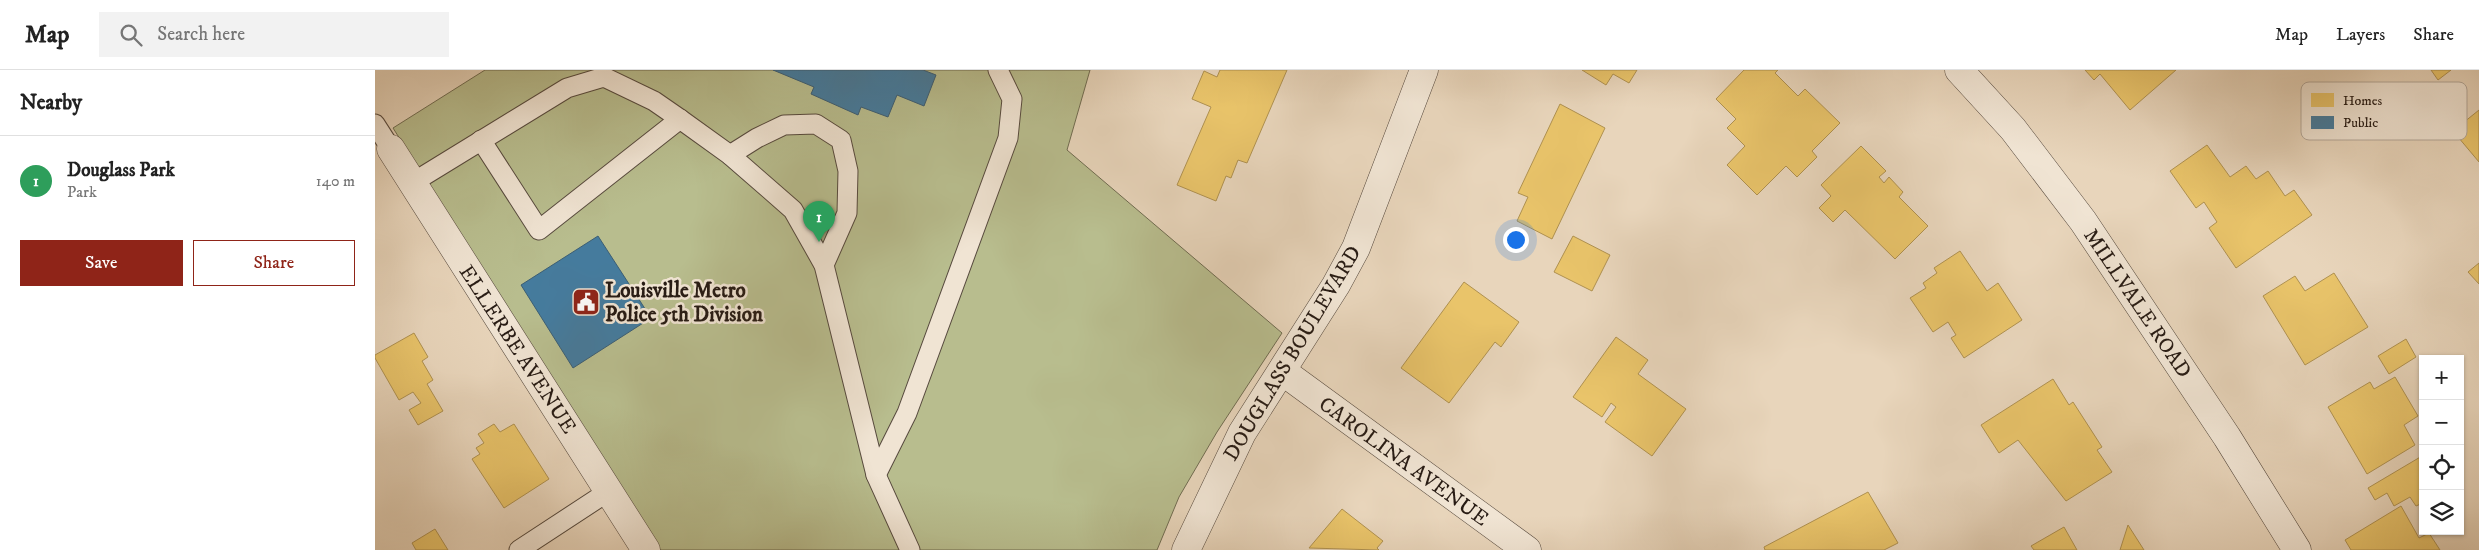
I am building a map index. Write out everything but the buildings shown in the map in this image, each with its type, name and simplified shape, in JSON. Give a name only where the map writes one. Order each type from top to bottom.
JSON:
[{"type":"street","name":"DOUGLASS BOULEVARD","points":[[1186,550],[1242,433],[1282,371],[1356,248],[1425,70]]},
{"type":"street","name":"MILLVALE ROAD","points":[[1959,70],[2013,129],[2083,221],[2227,437],[2297,550]]},
{"type":"street","name":"ELLERBE AVENUE","points":[[391,149],[647,550]]},
{"type":"street","name":"CAROLINA AVENUE","points":[[1282,371],[1527,550]]},
{"type":"lane","points":[[876,475],[907,413],[1008,138],[1012,99],[998,70]]},
{"type":"lane","points":[[412,183],[567,88],[604,77],[654,101],[730,155],[793,210],[824,265],[876,475],[911,550]]},
{"type":"lane","points":[[481,140],[539,230],[680,119]]},
{"type":"lane","points":[[375,124],[391,149]]},
{"type":"lane","points":[[730,155],[757,138],[784,125],[816,124],[841,140],[848,171],[847,213],[824,265]]},
{"type":"lane","points":[[519,550],[609,491]]},
{"type":"green space","points":[[485,70],[1090,70],[1067,150],[1282,333],[1217,432],[1179,497],[1157,550],[660,550],[393,128]]},
{"type":"place","name":"Douglass Park","points":[[819,242]]},
{"type":"place","name":"Louisville Metro Police 5th Division","points":[[586,302]]}]
